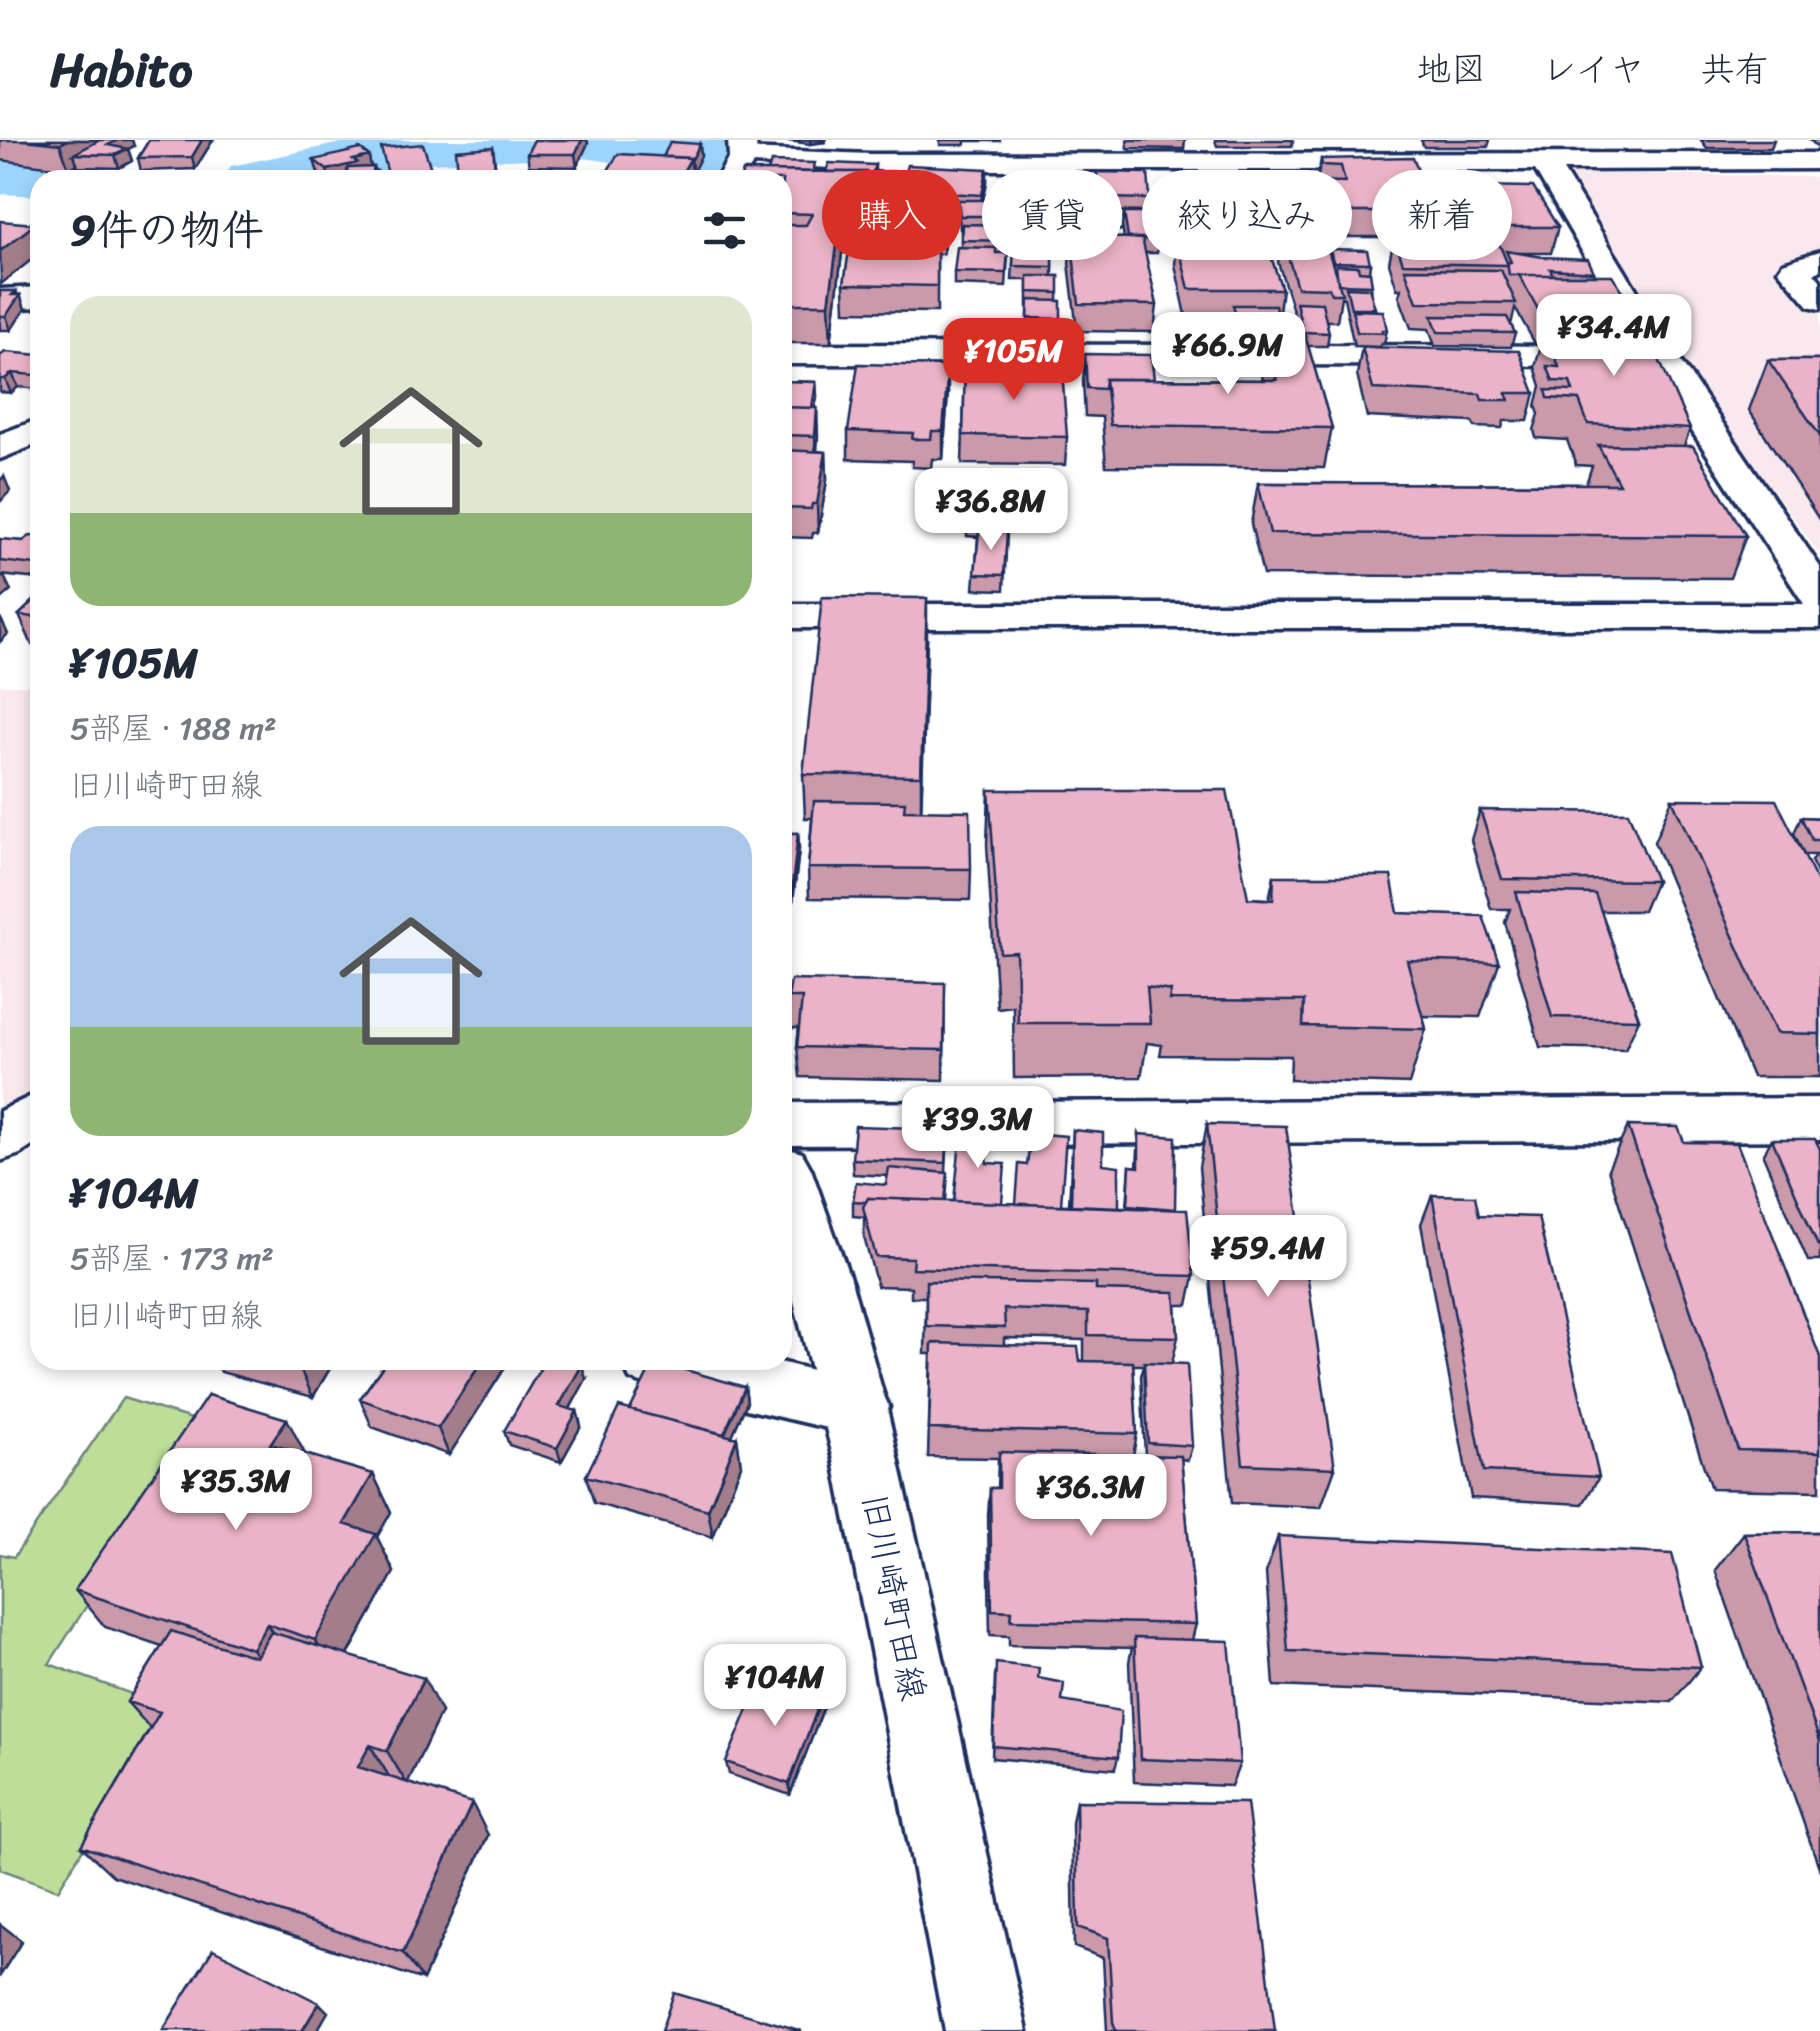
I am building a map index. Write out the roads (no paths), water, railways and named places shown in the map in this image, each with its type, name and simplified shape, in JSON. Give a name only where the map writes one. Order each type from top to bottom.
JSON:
[{"type":"street","points":[[738,159],[1552,174],[1804,154]]},
{"type":"street","points":[[1042,162],[1056,218],[1142,220]]},
{"type":"street","points":[[1552,174],[1660,356],[1820,597]]},
{"type":"street","points":[[1820,260],[1794,270],[1820,299]]},
{"type":"street","points":[[0,300],[30,298]]},
{"type":"street","points":[[792,354],[1660,356]]},
{"type":"street","points":[[0,448],[30,434]]},
{"type":"street","points":[[792,616],[1820,616]]},
{"type":"street","points":[[792,1124],[1820,1119]]},
{"type":"street","points":[[0,1140],[30,1120]]},
{"type":"street","name":"旧川崎町田線","points":[[792,1193],[810,1236],[858,1407],[929,1774],[986,2031]]},
{"type":"street","points":[[696,1370],[858,1407]]},
{"type":"waterway","points":[[303,170],[429,144],[534,140]]},
{"type":"waterway","points":[[574,140],[644,145],[712,157]]},
{"type":"waterway","points":[[0,174],[30,176]]}]
